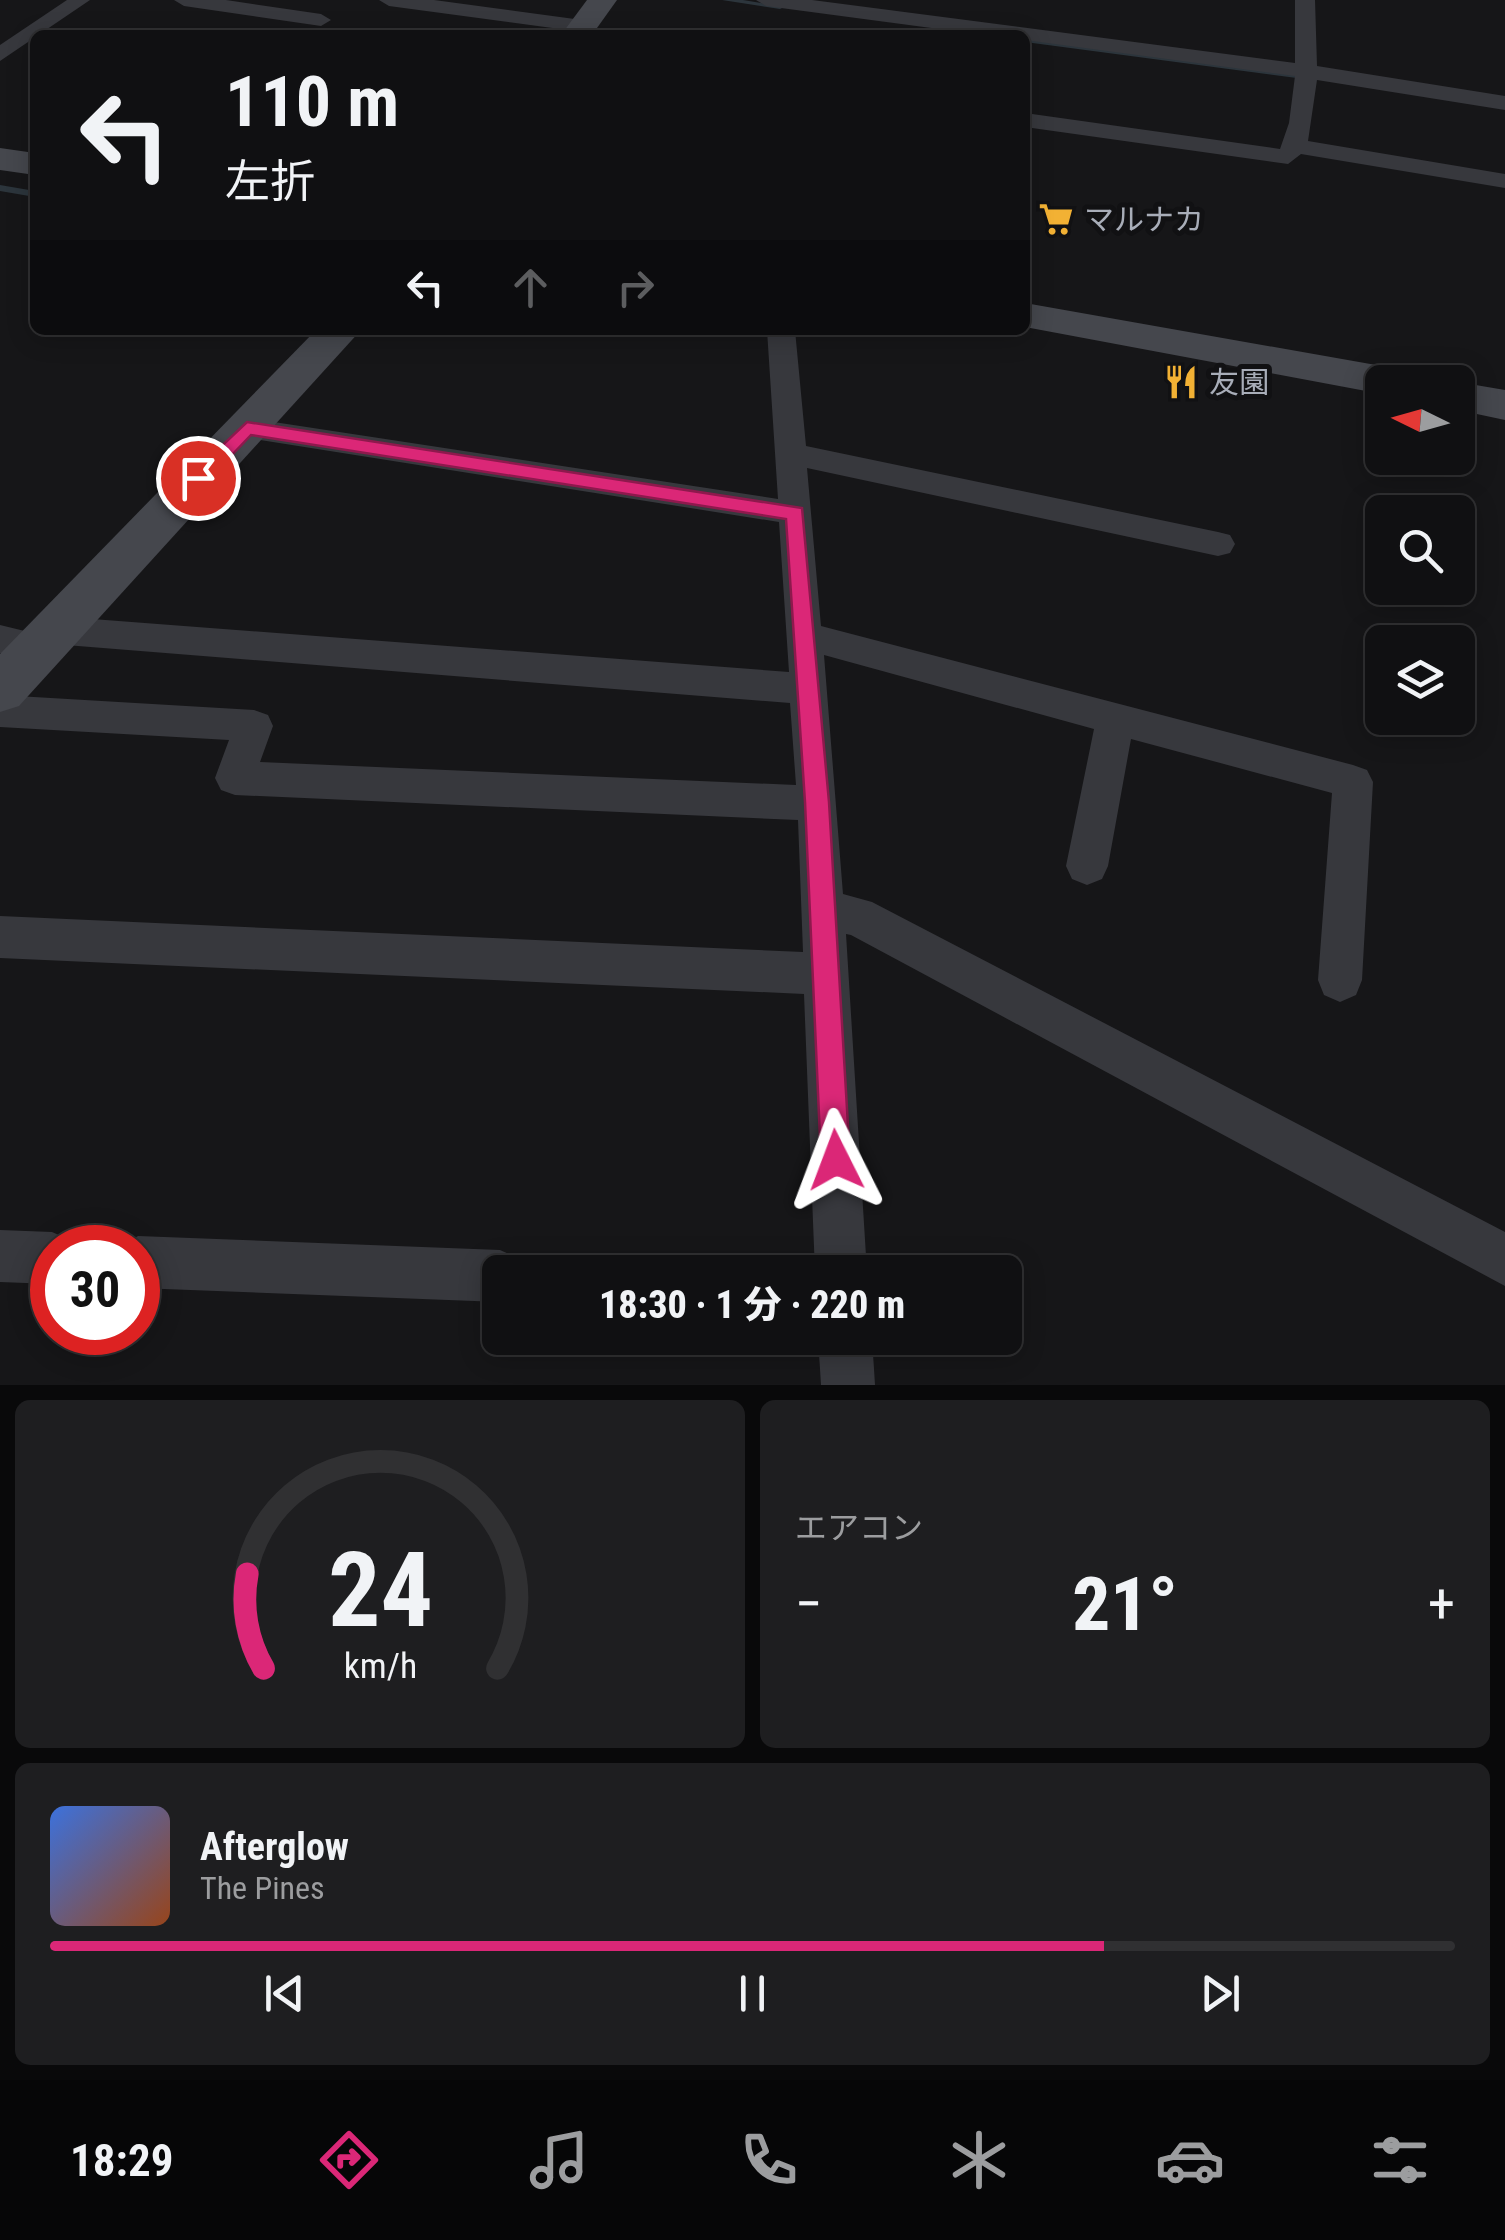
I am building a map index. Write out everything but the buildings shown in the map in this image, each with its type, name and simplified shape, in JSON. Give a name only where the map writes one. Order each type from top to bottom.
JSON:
[{"type":"main road","points":[[580,30],[602,0]]},
{"type":"main road","points":[[0,159],[30,163]]},
{"type":"main road","points":[[1030,316],[1187,341],[1365,376]]},
{"type":"main road","points":[[0,690],[30,639],[247,428],[335,335]]},
{"type":"main road","points":[[1475,399],[1505,405]]},
{"type":"street","points":[[36,30],[80,0]]},
{"type":"street","points":[[184,0],[321,20]]},
{"type":"street","points":[[388,0],[573,30]]},
{"type":"street","points":[[766,0],[982,30]]},
{"type":"street","points":[[930,0],[1088,20]]},
{"type":"street","points":[[1030,121],[1288,157],[1295,146],[1305,75],[1295,46],[1305,0]]},
{"type":"street","points":[[0,26],[30,30]]},
{"type":"street","points":[[0,55],[30,34]]},
{"type":"street","points":[[1030,37],[1305,75],[1499,109]]},
{"type":"street","points":[[1295,146],[1505,181]]},
{"type":"street","points":[[781,335],[817,802],[840,1255]]},
{"type":"street","points":[[247,428],[795,513]]},
{"type":"street","points":[[791,454],[1218,544]]},
{"type":"street","points":[[804,636],[1353,782],[1340,980]]},
{"type":"street","points":[[30,639],[808,689]]},
{"type":"street","points":[[0,711],[254,726],[235,778],[817,802]]},
{"type":"street","points":[[1087,866],[1115,719]]},
{"type":"street","points":[[823,911],[856,916],[1505,1260]]},
{"type":"street","points":[[0,937],[826,974]]},
{"type":"street","points":[[0,1256],[30,1257]]},
{"type":"street","points":[[160,1263],[482,1275]]},
{"type":"street","points":[[846,1355],[848,1385]]},
{"type":"waterway","points":[[726,0],[780,7]]},
{"type":"waterway","points":[[1030,41],[1312,78]]},
{"type":"waterway","points":[[0,188],[30,193]]},
{"type":"place","name":"マルナカ","points":[[1056,219]]},
{"type":"place","name":"友園","points":[[1181,382]]},
{"type":"route","points":[[198,478],[247,428],[795,513],[817,802],[836,1160]]}]
